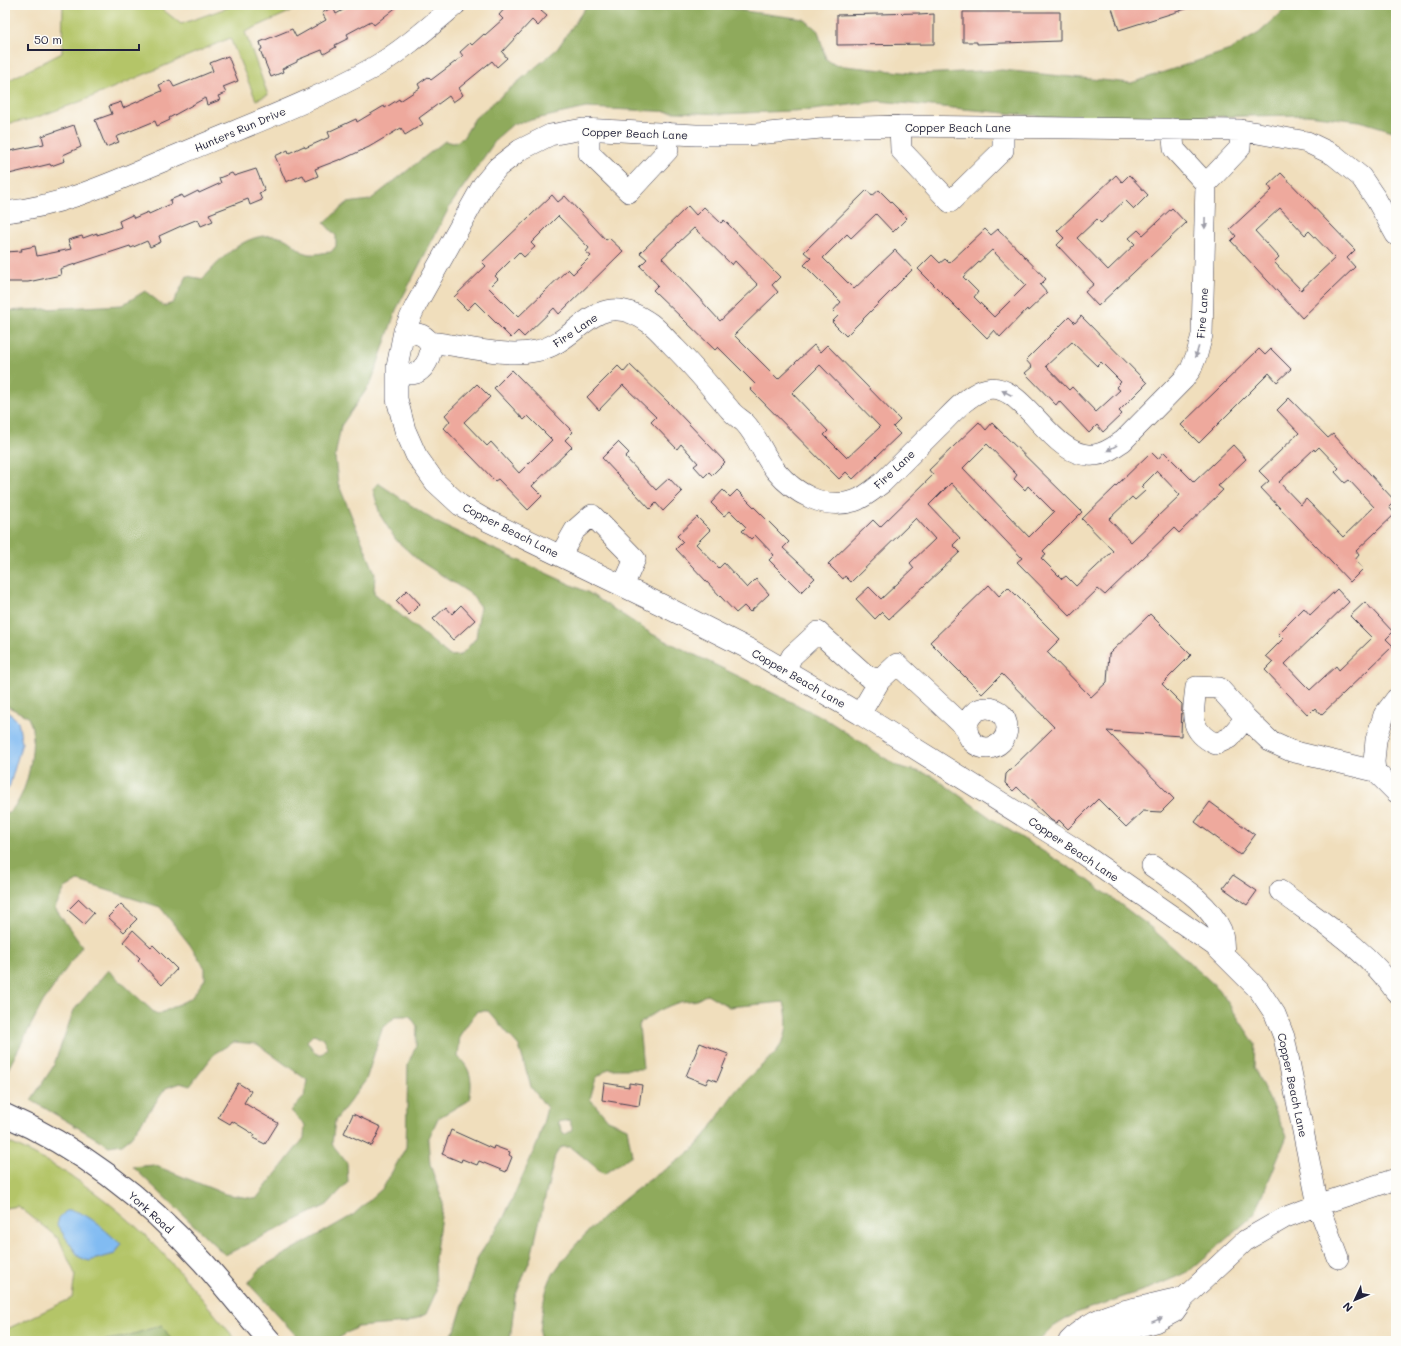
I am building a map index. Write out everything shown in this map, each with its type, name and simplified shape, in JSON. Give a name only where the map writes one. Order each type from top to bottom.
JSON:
[{"type":"main road","name":"York Road","points":[[5,1115],[64,1146],[133,1195],[167,1226],[202,1262],[270,1341]]},
{"type":"street","name":"Hunters Run Drive","points":[[5,212],[52,202],[102,186],[321,94],[371,69],[418,37],[455,5]]},
{"type":"street","name":"Copper Beach Lane","points":[[1338,1258],[1318,1205],[1284,1037],[1275,1014],[1259,990],[1215,946],[1077,850],[860,714],[785,670],[749,649],[623,586],[479,517],[460,505],[435,482],[416,455],[405,430],[397,399],[397,373],[404,330],[461,223],[483,185],[498,166],[520,150],[550,136],[590,129],[696,135],[746,135],[821,128],[900,126],[1241,130],[1308,142],[1334,155],[1361,177],[1395,230]]},
{"type":"street","points":[[900,126],[901,150],[950,202],[1003,150],[1003,127]]},
{"type":"street","points":[[1172,128],[1174,149],[1206,184],[1240,148],[1241,130]]},
{"type":"street","points":[[590,129],[589,153],[629,192],[668,150],[667,133]]},
{"type":"street","name":"Fire Lane","points":[[428,342],[502,352],[521,353],[537,351],[551,347],[588,319],[604,311],[618,310],[635,314],[652,325],[695,368],[732,413],[745,424],[777,472],[787,482],[805,495],[828,503],[855,501],[867,494],[882,483],[962,404],[984,390],[996,388],[1013,396],[1066,447],[1084,455],[1094,455],[1112,449],[1123,441],[1191,370],[1202,335],[1206,184]]},
{"type":"street","points":[[397,373],[416,373],[430,359],[431,351],[428,342],[422,335],[404,330]]},
{"type":"street","points":[[560,556],[575,530],[592,514],[635,559],[623,586]]},
{"type":"street","points":[[785,670],[792,656],[818,632],[867,676],[880,680]]},
{"type":"street","points":[[860,714],[880,680],[897,664],[967,729]]},
{"type":"street","points":[[1375,771],[1374,762],[1376,740],[1384,715],[1396,699]]},
{"type":"street","points":[[1246,718],[1271,742],[1291,751],[1375,771],[1396,792]]},
{"type":"street","points":[[1152,866],[1198,900],[1213,916],[1222,932],[1224,955]]},
{"type":"street","points":[[1280,891],[1353,946],[1387,978],[1396,992]]},
{"type":"street","points":[[1084,1338],[1092,1322],[1107,1315],[1170,1299],[1184,1298],[1246,1240],[1286,1217],[1396,1179]]},
{"type":"green space","points":[[63,5],[157,5],[181,24],[235,5],[305,5],[245,32],[268,95],[256,100],[230,38],[82,101],[32,119],[5,124],[5,82],[62,53]]},
{"type":"green space","points":[[587,5],[724,5],[737,10],[804,19],[818,31],[826,59],[835,65],[921,74],[1002,70],[1131,83],[1230,50],[1259,33],[1290,5],[1396,5],[1396,132],[1360,121],[1307,115],[1069,119],[879,101],[813,110],[722,114],[586,108],[513,124],[498,137],[450,206],[396,310],[371,383],[341,426],[335,457],[338,483],[375,573],[374,593],[450,656],[461,655],[476,638],[480,607],[471,594],[418,560],[396,540],[380,515],[373,489],[378,483],[436,522],[589,593],[652,634],[824,718],[897,766],[931,775],[995,821],[1084,877],[1149,926],[1219,989],[1255,1044],[1254,1068],[1287,1136],[1255,1214],[1188,1272],[1150,1288],[1076,1313],[1053,1327],[1039,1341],[539,1341],[545,1295],[547,1287],[555,1271],[573,1247],[618,1204],[682,1158],[695,1147],[707,1133],[736,1091],[770,1058],[783,1041],[786,1031],[787,1018],[784,1002],[729,1007],[707,994],[696,1000],[680,1002],[669,1006],[652,1014],[639,1025],[643,1069],[608,1069],[596,1078],[590,1099],[608,1120],[627,1128],[632,1155],[604,1174],[571,1147],[561,1147],[555,1156],[531,1257],[515,1297],[510,1341],[441,1341],[448,1338],[455,1330],[478,1257],[504,1217],[538,1142],[547,1108],[531,1087],[519,1046],[488,1011],[477,1011],[460,1035],[458,1057],[469,1071],[471,1088],[469,1100],[438,1118],[428,1140],[430,1164],[443,1203],[435,1257],[436,1292],[426,1314],[407,1323],[357,1327],[334,1341],[301,1341],[248,1283],[262,1267],[353,1215],[383,1188],[406,1147],[408,1064],[416,1045],[417,1026],[410,1016],[396,1016],[382,1029],[366,1080],[335,1121],[332,1144],[347,1163],[348,1182],[327,1205],[225,1255],[133,1167],[154,1165],[225,1194],[256,1199],[304,1138],[305,1125],[291,1111],[304,1097],[307,1080],[257,1044],[234,1042],[215,1053],[190,1086],[180,1083],[166,1088],[131,1137],[122,1144],[109,1146],[31,1100],[53,1067],[74,1010],[108,970],[157,1015],[191,998],[205,979],[205,968],[190,945],[160,907],[78,881],[65,888],[55,908],[82,946],[43,1002],[5,1075],[5,814],[13,809],[24,789],[31,763],[33,738],[32,728],[28,717],[5,705],[5,311],[122,305],[145,291],[164,306],[173,303],[187,276],[203,279],[228,253],[248,240],[259,237],[271,236],[283,238],[302,252],[309,254],[331,252],[336,246],[336,236],[324,223],[347,203],[370,200],[445,141],[454,143],[463,138],[475,118],[557,49]],"holes":[[[314,1034],[324,1039],[327,1048],[322,1054],[316,1054],[307,1041]],[[569,1120],[573,1130],[564,1135],[558,1122]]]},
{"type":"green space","points":[[5,1141],[63,1171],[82,1183],[118,1210],[150,1240],[184,1277],[237,1341],[5,1341],[5,1330],[72,1298],[75,1274],[59,1239],[18,1206],[5,1208]]},
{"type":"green space","points":[[162,1325],[172,1341],[101,1341],[124,1337]]},
{"type":"water","points":[[5,709],[18,721],[22,743],[9,788],[5,792]]},
{"type":"water","points":[[67,1210],[74,1211],[89,1218],[121,1244],[115,1254],[89,1261],[79,1257],[57,1225],[59,1218]]},
{"type":"building","points":[[352,5],[399,5],[374,25],[371,21],[347,34],[349,38],[335,45],[336,47],[324,54],[322,50],[297,60],[297,62],[282,69],[283,72],[271,77],[260,50],[262,49],[260,42],[292,29],[296,37],[326,20],[322,13],[333,7],[336,14]]},
{"type":"building","points":[[508,5],[546,5],[541,11],[547,16],[538,26],[532,20],[502,52],[507,58],[497,67],[492,61],[459,88],[463,95],[453,102],[449,96],[419,118],[423,124],[405,135],[401,128],[369,147],[341,160],[315,169],[318,176],[306,181],[303,175],[286,182],[275,156],[288,150],[289,153],[304,146],[305,148],[330,137],[328,132],[356,119],[357,122],[384,106],[385,108],[399,99],[400,101],[420,88],[418,84],[428,77],[431,80],[463,56],[460,52],[470,43],[472,45],[503,19],[499,15]]},
{"type":"building","points":[[1111,5],[1191,5],[1192,7],[1119,30]]},
{"type":"building","points":[[963,12],[1060,12],[1060,41],[977,44],[977,42],[963,42]]},
{"type":"building","points":[[919,13],[919,15],[934,14],[934,44],[837,45],[837,15]]},
{"type":"building","points":[[228,56],[238,81],[223,87],[226,93],[218,96],[220,100],[207,105],[205,98],[169,118],[170,120],[157,126],[155,121],[116,137],[119,142],[106,147],[95,120],[112,114],[109,106],[121,102],[123,108],[162,91],[159,85],[170,80],[174,87],[213,71],[210,63]]},
{"type":"building","points":[[74,125],[81,147],[63,155],[65,161],[51,166],[50,164],[5,175],[5,152],[44,144],[42,136]]},
{"type":"building","points":[[256,169],[265,191],[259,193],[262,200],[250,205],[248,199],[209,214],[213,221],[201,226],[198,219],[181,226],[159,236],[161,242],[150,247],[147,241],[131,248],[130,246],[60,269],[61,275],[28,282],[5,282],[5,252],[22,251],[21,249],[35,246],[37,256],[71,249],[68,240],[82,236],[83,238],[97,233],[97,235],[121,227],[119,221],[132,215],[134,218],[148,212],[149,214],[171,204],[170,200],[182,195],[184,198],[198,191],[199,193],[221,183],[219,178],[232,173],[234,176]]},
{"type":"building","points":[[1281,173],[1355,250],[1347,258],[1355,267],[1302,318],[1231,241],[1236,236],[1230,229],[1272,190],[1268,185]],"holes":[[[1280,208],[1305,235],[1309,231],[1335,258],[1301,290],[1274,262],[1279,257],[1255,231]]]},
{"type":"building","points":[[1116,175],[1122,182],[1129,175],[1148,195],[1134,209],[1125,200],[1101,223],[1097,219],[1077,238],[1108,270],[1135,244],[1129,238],[1138,230],[1143,235],[1172,208],[1186,223],[1098,306],[1085,292],[1094,284],[1057,245],[1064,238],[1057,231]]},
{"type":"building","points":[[867,190],[872,196],[879,190],[907,218],[893,232],[876,214],[851,238],[847,234],[823,258],[854,289],[895,250],[913,269],[846,336],[832,322],[838,316],[833,311],[841,302],[804,265],[811,258],[804,252]]},
{"type":"building","points":[[552,195],[558,202],[565,196],[606,240],[609,238],[623,251],[559,314],[554,308],[524,337],[518,331],[511,338],[475,302],[467,310],[454,297],[486,266],[482,262]],"holes":[[[558,216],[589,248],[586,252],[591,256],[573,274],[568,269],[518,317],[489,288],[498,279],[495,276],[519,252],[524,257],[535,247],[531,243]]]},
{"type":"building","points":[[688,206],[696,215],[704,207],[721,223],[724,220],[780,277],[772,285],[778,292],[734,335],[778,379],[814,345],[820,352],[827,345],[900,420],[893,427],[900,434],[853,479],[846,472],[839,479],[750,389],[755,384],[718,347],[715,350],[653,290],[658,285],[640,266],[647,259],[640,253]],"holes":[[[694,228],[732,265],[735,261],[758,285],[720,321],[662,258]],[[820,365],[880,427],[847,458],[824,435],[828,431],[792,393]]]},
{"type":"building","points":[[985,229],[991,235],[998,229],[1046,279],[1040,285],[1047,293],[1028,311],[1027,309],[1000,337],[994,330],[987,338],[918,269],[932,255],[940,263],[945,259],[949,263]],"holes":[[[992,250],[1026,285],[994,317],[974,297],[978,292],[963,277]]]},
{"type":"building","points":[[1081,316],[1147,383],[1119,411],[1122,414],[1103,432],[1097,425],[1089,433],[1059,401],[1056,405],[1025,373],[1032,367],[1026,360],[1069,317],[1075,323]],"holes":[[[1072,342],[1097,366],[1101,362],[1121,382],[1116,387],[1120,390],[1096,412],[1072,387],[1069,390],[1046,366]]]},
{"type":"building","points":[[1259,349],[1265,355],[1271,349],[1291,369],[1277,382],[1269,373],[1199,443],[1181,425]]},
{"type":"building","points":[[630,365],[670,404],[725,462],[712,475],[709,472],[704,477],[694,466],[698,463],[681,444],[677,449],[651,422],[656,417],[623,385],[599,410],[587,397],[618,366],[624,372]]},
{"type":"building","points":[[512,370],[573,432],[565,440],[572,447],[532,486],[542,496],[528,510],[498,479],[495,481],[444,428],[450,421],[445,415],[477,384],[490,397],[464,422],[487,446],[491,442],[519,473],[552,440],[528,416],[524,420],[494,388]]},
{"type":"building","points":[[1289,398],[1328,438],[1333,434],[1395,501],[1389,507],[1395,514],[1356,551],[1359,555],[1355,560],[1363,569],[1350,582],[1261,488],[1269,481],[1259,471],[1299,433],[1277,410]],"holes":[[[1319,447],[1339,468],[1335,472],[1345,483],[1349,480],[1374,507],[1343,537],[1306,499],[1301,505],[1279,482],[1314,449],[1315,451]]]},
{"type":"building","points":[[979,422],[986,430],[992,423],[1082,512],[1043,551],[1046,554],[1041,558],[1062,579],[1066,576],[1076,586],[1113,551],[1082,519],[1151,452],[1158,459],[1164,452],[1194,482],[1233,445],[1246,459],[1218,486],[1223,490],[1179,533],[1174,528],[1105,595],[1098,589],[1070,616],[1017,562],[1022,558],[951,483],[929,505],[960,538],[953,545],[960,552],[889,619],[882,612],[875,619],[856,599],[869,587],[881,599],[914,568],[910,563],[935,539],[916,518],[851,582],[845,576],[843,579],[828,564],[873,520],[880,527],[933,475],[929,470]],"holes":[[[987,444],[1017,475],[1014,479],[1025,490],[1028,486],[1054,512],[1029,537],[963,468]],[[1157,471],[1180,495],[1131,542],[1109,519],[1132,497],[1135,500],[1145,491],[1141,487]]]},
{"type":"building","points":[[618,442],[629,453],[625,457],[656,490],[669,478],[682,492],[663,511],[656,503],[650,509],[602,458]]},
{"type":"building","points":[[723,490],[730,497],[737,490],[789,542],[783,548],[815,578],[801,592],[769,560],[774,555],[755,535],[751,539],[742,531],[746,527],[730,511],[724,516],[711,503]]},
{"type":"building","points":[[697,517],[710,530],[696,544],[719,568],[724,563],[747,588],[756,579],[769,594],[750,612],[744,606],[736,613],[676,549],[683,542],[677,536]]},
{"type":"building","points":[[989,585],[999,596],[1008,587],[1060,639],[1047,652],[1091,697],[1107,682],[1109,654],[1150,614],[1191,655],[1162,684],[1182,704],[1181,736],[1107,731],[1174,799],[1161,812],[1143,811],[1126,827],[1098,799],[1068,829],[1059,820],[1056,823],[1051,820],[1017,787],[1013,791],[1005,783],[1006,774],[1054,727],[1002,674],[982,694],[930,642]]},
{"type":"building","points":[[1337,589],[1349,602],[1285,664],[1302,682],[1310,690],[1336,666],[1339,670],[1372,638],[1350,616],[1365,602],[1393,632],[1386,639],[1393,646],[1321,715],[1315,708],[1308,715],[1265,670],[1273,662],[1266,656],[1283,639],[1278,634],[1304,608],[1310,615]]},
{"type":"building","points":[[407,590],[420,604],[409,615],[396,601]]},
{"type":"building","points":[[461,605],[475,620],[453,640],[433,619],[446,607],[452,614]]},
{"type":"building","points":[[1210,802],[1255,835],[1240,855],[1195,822]]},
{"type":"building","points":[[1233,875],[1257,891],[1247,905],[1223,888]]},
{"type":"building","points":[[79,899],[94,913],[84,924],[68,910]]},
{"type":"building","points":[[121,904],[137,919],[124,932],[108,917]]},
{"type":"building","points":[[133,930],[151,947],[153,945],[177,969],[162,985],[138,960],[140,958],[123,942]]},
{"type":"building","points":[[700,1043],[728,1054],[717,1081],[709,1078],[706,1084],[686,1076]]},
{"type":"building","points":[[238,1083],[251,1091],[244,1103],[278,1123],[265,1144],[253,1138],[255,1135],[232,1121],[230,1124],[218,1117]]},
{"type":"building","points":[[604,1083],[629,1087],[629,1083],[642,1085],[639,1106],[602,1100]]},
{"type":"building","points":[[353,1114],[381,1127],[372,1146],[344,1133]]},
{"type":"building","points":[[451,1130],[493,1149],[494,1146],[510,1152],[509,1155],[512,1157],[506,1172],[479,1161],[477,1165],[462,1159],[461,1162],[442,1154]]}]
